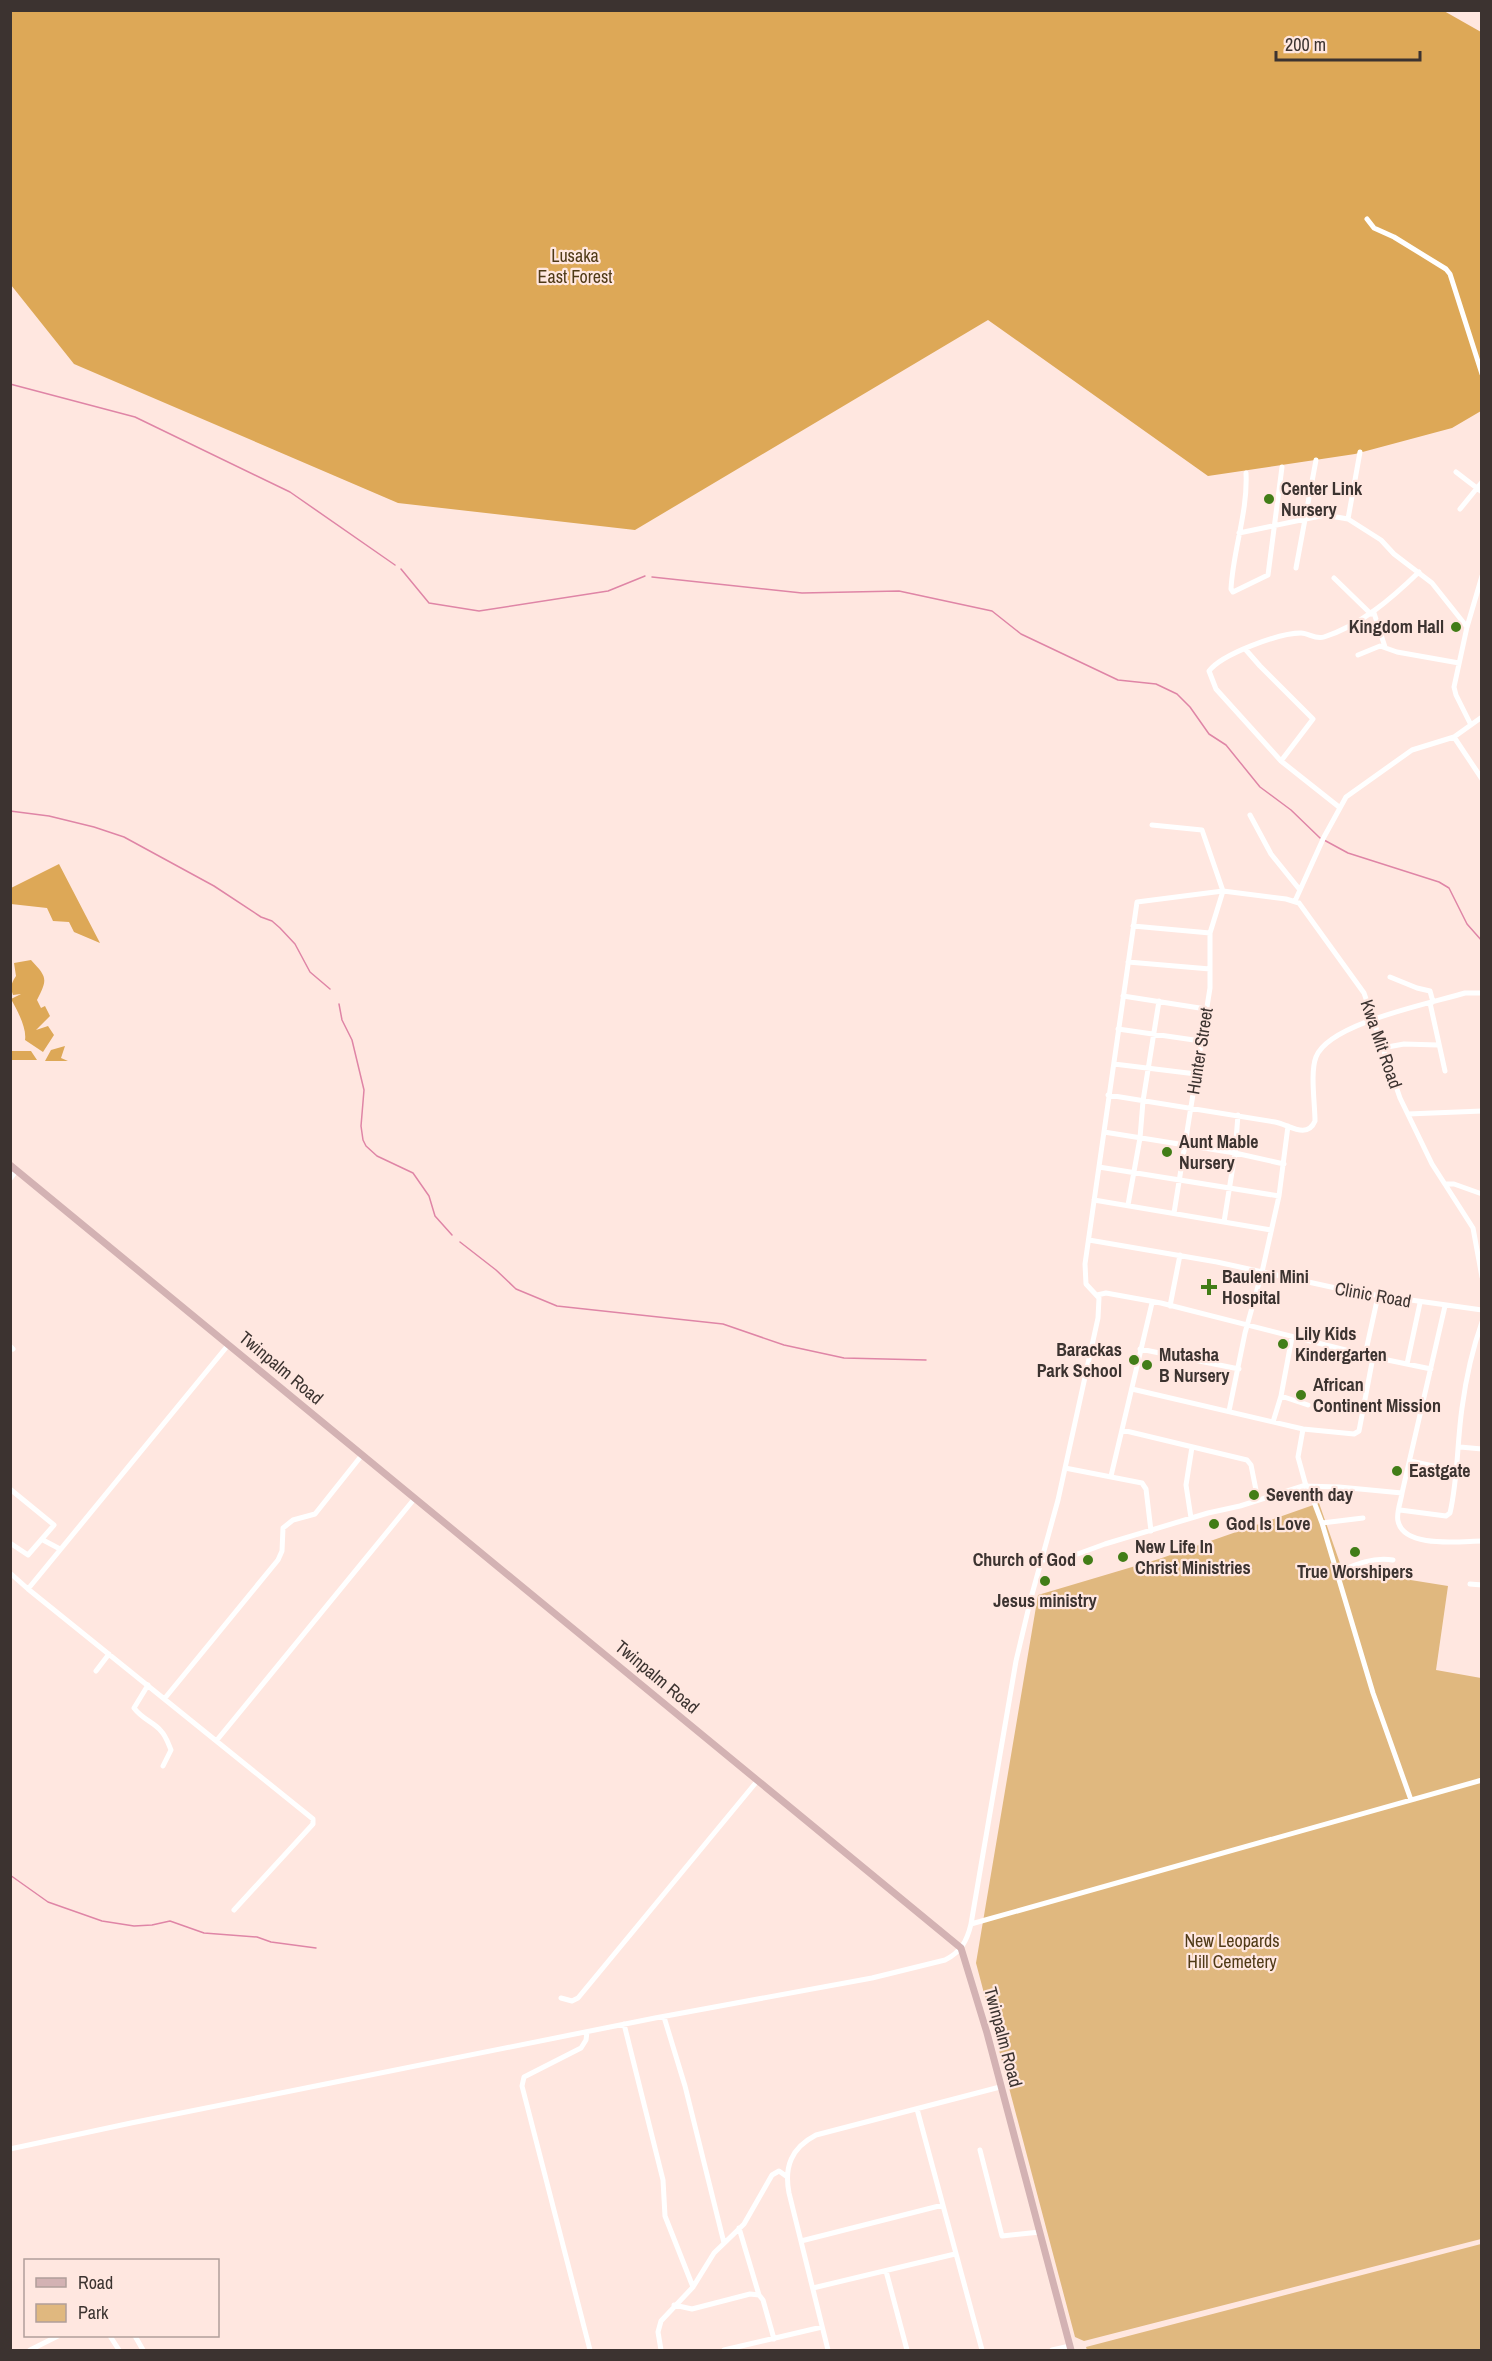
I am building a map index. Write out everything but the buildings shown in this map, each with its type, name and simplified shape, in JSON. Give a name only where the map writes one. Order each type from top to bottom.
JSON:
[{"type":"main road","name":"Twinpalm Road","points":[[10,1165],[961,1948],[972,1980],[1071,2348]]},
{"type":"street","points":[[1367,219],[1374,228],[1394,237],[1446,269],[1450,274],[1482,374]]},
{"type":"street","points":[[1348,519],[1360,452]]},
{"type":"street","points":[[1296,568],[1316,460]]},
{"type":"street","points":[[1246,473],[1246,493],[1233,562],[1231,589],[1233,592],[1268,575],[1282,467]]},
{"type":"street","points":[[1456,472],[1479,490]]},
{"type":"street","points":[[1460,509],[1479,490],[1482,482]]},
{"type":"street","points":[[1239,533],[1325,515],[1348,519],[1381,540],[1394,554],[1432,583],[1467,627]]},
{"type":"street","points":[[1339,807],[1281,761],[1219,693],[1209,673],[1211,668],[1227,657],[1270,638],[1302,633],[1323,638],[1372,613],[1419,573]]},
{"type":"street","points":[[1471,725],[1455,691],[1467,627],[1482,576]]},
{"type":"street","points":[[1334,578],[1372,613],[1385,647]]},
{"type":"street","points":[[1358,655],[1376,646],[1459,663]]},
{"type":"street","points":[[1246,650],[1313,719],[1281,761]]},
{"type":"street","points":[[10,2149],[587,2032],[900,1972],[954,1956],[961,1948],[971,1924],[1010,1691],[1065,1468],[1098,1318],[1097,1295],[1088,1287],[1085,1280],[1108,1095],[1137,903],[1223,891],[1296,901],[1323,839],[1339,807],[1349,793],[1412,750],[1455,737],[1482,717]]},
{"type":"street","points":[[1455,737],[1482,779]]},
{"type":"street","points":[[1250,815],[1271,854],[1300,890]]},
{"type":"street","points":[[1152,825],[1202,830],[1223,891]]},
{"type":"street","name":"Hunter Street","points":[[1174,1213],[1210,988],[1210,933],[1223,891]]},
{"type":"street","name":"Kwa Mit Road","points":[[1296,901],[1359,985],[1408,1114],[1426,1152],[1473,1228],[1482,1277]]},
{"type":"street","points":[[1133,926],[1210,933]]},
{"type":"street","points":[[1128,962],[1209,969]]},
{"type":"street","points":[[1390,977],[1417,988],[1429,990],[1438,1045],[1445,1071]]},
{"type":"street","points":[[1108,1095],[1238,1115],[1303,1130],[1311,1128],[1314,1124],[1315,1061],[1321,1048],[1373,1018],[1465,993],[1482,993]]},
{"type":"street","points":[[1123,996],[1206,1009]]},
{"type":"street","points":[[1128,1205],[1159,1001]]},
{"type":"street","points":[[1118,1029],[1201,1041]]},
{"type":"street","points":[[1382,1048],[1404,1044],[1438,1045]]},
{"type":"street","points":[[1114,1064],[1196,1074]]},
{"type":"street","points":[[1408,1114],[1482,1111]]},
{"type":"street","points":[[1224,1222],[1235,1154],[1238,1115]]},
{"type":"street","points":[[1229,1411],[1279,1196],[1288,1126]]},
{"type":"street","points":[[1104,1132],[1284,1164]]},
{"type":"street","points":[[1099,1167],[1279,1196]]},
{"type":"street","points":[[10,1179],[17,1170]]},
{"type":"street","points":[[1445,1184],[1454,1184],[1482,1194]]},
{"type":"street","points":[[1094,1200],[1271,1230]]},
{"type":"street","points":[[1473,1228],[1482,1226]]},
{"type":"street","name":"Clinic Road","points":[[1089,1240],[1180,1255],[1378,1296],[1482,1310]]},
{"type":"street","points":[[1170,1305],[1180,1255]]},
{"type":"street","points":[[1097,1295],[1106,1293],[1170,1305],[1373,1358],[1431,1369]]},
{"type":"street","points":[[1365,1355],[1378,1296]]},
{"type":"street","points":[[1111,1476],[1152,1303]]},
{"type":"street","points":[[1407,1364],[1420,1303]]},
{"type":"street","points":[[1445,1306],[1402,1493],[1398,1522],[1402,1530],[1417,1539],[1438,1542],[1482,1541]]},
{"type":"street","points":[[1400,1510],[1449,1515],[1457,1471],[1462,1408],[1471,1354],[1482,1322]]},
{"type":"street","points":[[1273,1422],[1281,1396],[1292,1336]]},
{"type":"street","points":[[28,1589],[229,1344]]},
{"type":"street","points":[[1140,1349],[1239,1369]]},
{"type":"street","points":[[1132,1389],[1303,1429],[1351,1434],[1357,1433],[1363,1414],[1373,1358]]},
{"type":"street","points":[[1281,1396],[1308,1405]]},
{"type":"street","points":[[1303,1429],[1298,1457],[1338,1572],[1373,1692],[1411,1800]]},
{"type":"street","points":[[1122,1430],[1250,1462],[1258,1500]]},
{"type":"street","points":[[1191,1518],[1186,1481],[1192,1447]]},
{"type":"street","points":[[1460,1447],[1482,1449]]},
{"type":"street","points":[[165,1698],[278,1560],[282,1551],[284,1528],[293,1520],[315,1514],[363,1455]]},
{"type":"street","points":[[1410,1461],[1457,1471]]},
{"type":"street","points":[[1065,1468],[1137,1481],[1144,1485],[1151,1531]]},
{"type":"street","points":[[1041,1560],[1064,1558],[1191,1518],[1307,1486],[1402,1493]]},
{"type":"street","points":[[10,1489],[54,1525],[28,1555],[10,1543]]},
{"type":"street","points":[[217,1740],[415,1498]]},
{"type":"street","points":[[1322,1523],[1363,1518]]},
{"type":"street","points":[[43,1540],[60,1550]]},
{"type":"street","points":[[1338,1572],[1373,1560],[1393,1560]]},
{"type":"street","points":[[10,1573],[313,1819],[313,1824],[234,1910]]},
{"type":"street","points":[[1470,1584],[1482,1585]]},
{"type":"street","points":[[96,1671],[109,1654]]},
{"type":"street","points":[[148,1685],[134,1708],[140,1716],[164,1734],[171,1750],[163,1766]]},
{"type":"street","points":[[561,1998],[572,2001],[578,1998],[758,1780]]},
{"type":"street","points":[[971,1924],[1482,1780]]},
{"type":"street","points":[[664,2017],[685,2086],[724,2243]]},
{"type":"street","points":[[624,2025],[663,2180],[665,2216],[693,2287]]},
{"type":"street","points":[[587,2032],[586,2040],[580,2048],[524,2077],[522,2086],[590,2350]]},
{"type":"street","points":[[828,2350],[786,2176],[792,2157],[808,2139],[816,2135],[1000,2087]]},
{"type":"street","points":[[917,2109],[982,2350]]},
{"type":"street","points":[[980,2150],[1002,2235],[1040,2232]]},
{"type":"street","points":[[661,2350],[658,2326],[674,2305],[693,2287],[710,2258],[739,2228],[772,2175],[779,2171],[786,2176]]},
{"type":"street","points":[[801,2241],[943,2205]]},
{"type":"street","points":[[739,2228],[774,2338]]},
{"type":"street","points":[[813,2288],[955,2254]]},
{"type":"street","points":[[886,2271],[907,2350]]},
{"type":"street","points":[[674,2305],[692,2309],[750,2294],[759,2295]]},
{"type":"street","points":[[723,2350],[822,2327]]},
{"type":"street","points":[[30,2350],[56,2337]]},
{"type":"street","points":[[1052,2350],[1071,2348]]},
{"type":"green space","name":"Lusaka East Forest","points":[[10,11],[1444,11],[1481,32],[1481,411],[1452,428],[1355,454],[1208,476],[988,320],[635,530],[398,503],[74,364],[11,285]]},
{"type":"green space","points":[[59,864],[100,943],[74,932],[69,922],[53,921],[47,908],[11,904],[11,888]]},
{"type":"green space","points":[[31,960],[44,978],[37,1000],[41,1008],[45,1006],[50,1016],[36,1030],[48,1026],[54,1035],[43,1052],[25,1040],[23,1025],[11,999],[21,994],[13,995],[12,992],[16,976],[14,963]]},
{"type":"green space","points":[[65,1046],[61,1058],[68,1061],[45,1061],[51,1050]]},
{"type":"green space","points":[[11,1051],[31,1051],[37,1060],[11,1060]]},
{"type":"green space","name":"New Leopards Hill Cemetery","points":[[1319,1503],[1342,1569],[1448,1586],[1436,1670],[1481,1678],[1481,2239],[1084,2341],[1075,2337],[976,1963],[1038,1595],[1159,1559]]},
{"type":"green space","points":[[1481,2244],[1481,2350],[1087,2350],[1086,2347]]},
{"type":"waterway","points":[[10,384],[135,417],[290,492],[395,565]]},
{"type":"waterway","points":[[401,569],[429,603],[479,611],[608,591],[645,576]]},
{"type":"waterway","points":[[652,577],[802,593],[899,591],[992,611],[1021,634],[1118,680],[1156,684],[1177,694],[1190,707],[1209,734],[1226,745],[1260,787],[1291,810],[1320,838]]},
{"type":"waterway","points":[[10,811],[49,816],[124,837],[214,886],[280,928],[295,944],[310,972],[330,989]]},
{"type":"waterway","points":[[1324,840],[1348,853],[1439,882],[1449,888],[1467,924],[1482,941]]},
{"type":"waterway","points":[[339,1004],[342,1020],[352,1040],[364,1090],[361,1126],[363,1140],[377,1156],[413,1173],[429,1196],[435,1216],[452,1235]]},
{"type":"waterway","points":[[460,1242],[516,1289],[557,1306],[723,1324],[784,1345],[844,1358],[926,1360]]},
{"type":"waterway","points":[[10,1875],[48,1902],[102,1921],[134,1926],[170,1921],[204,1933],[257,1937],[271,1942],[316,1948]]},
{"type":"place","name":"Center Link Nursery","points":[[1269,499]]},
{"type":"place","name":"Kingdom Hall","points":[[1456,627]]},
{"type":"place","name":"Aunt Mable Nursery","points":[[1167,1152]]},
{"type":"place","name":"Bauleni Mini Hospital","points":[[1209,1287]]},
{"type":"place","name":"Lily Kids Kindergarten","points":[[1283,1344]]},
{"type":"place","name":"Barackas Park School","points":[[1134,1360]]},
{"type":"place","name":"Mutasha B Nursery","points":[[1147,1365]]},
{"type":"place","name":"African Continent Mission","points":[[1301,1395]]},
{"type":"place","name":"Eastgate","points":[[1397,1471]]},
{"type":"place","name":"Seventh day","points":[[1254,1495]]},
{"type":"place","name":"God Is Love","points":[[1214,1524]]},
{"type":"place","name":"True Worshipers","points":[[1355,1552]]},
{"type":"place","name":"New Life In Christ Ministries","points":[[1123,1557]]},
{"type":"place","name":"Church of God","points":[[1088,1560]]},
{"type":"place","name":"Jesus ministry","points":[[1045,1581]]}]
